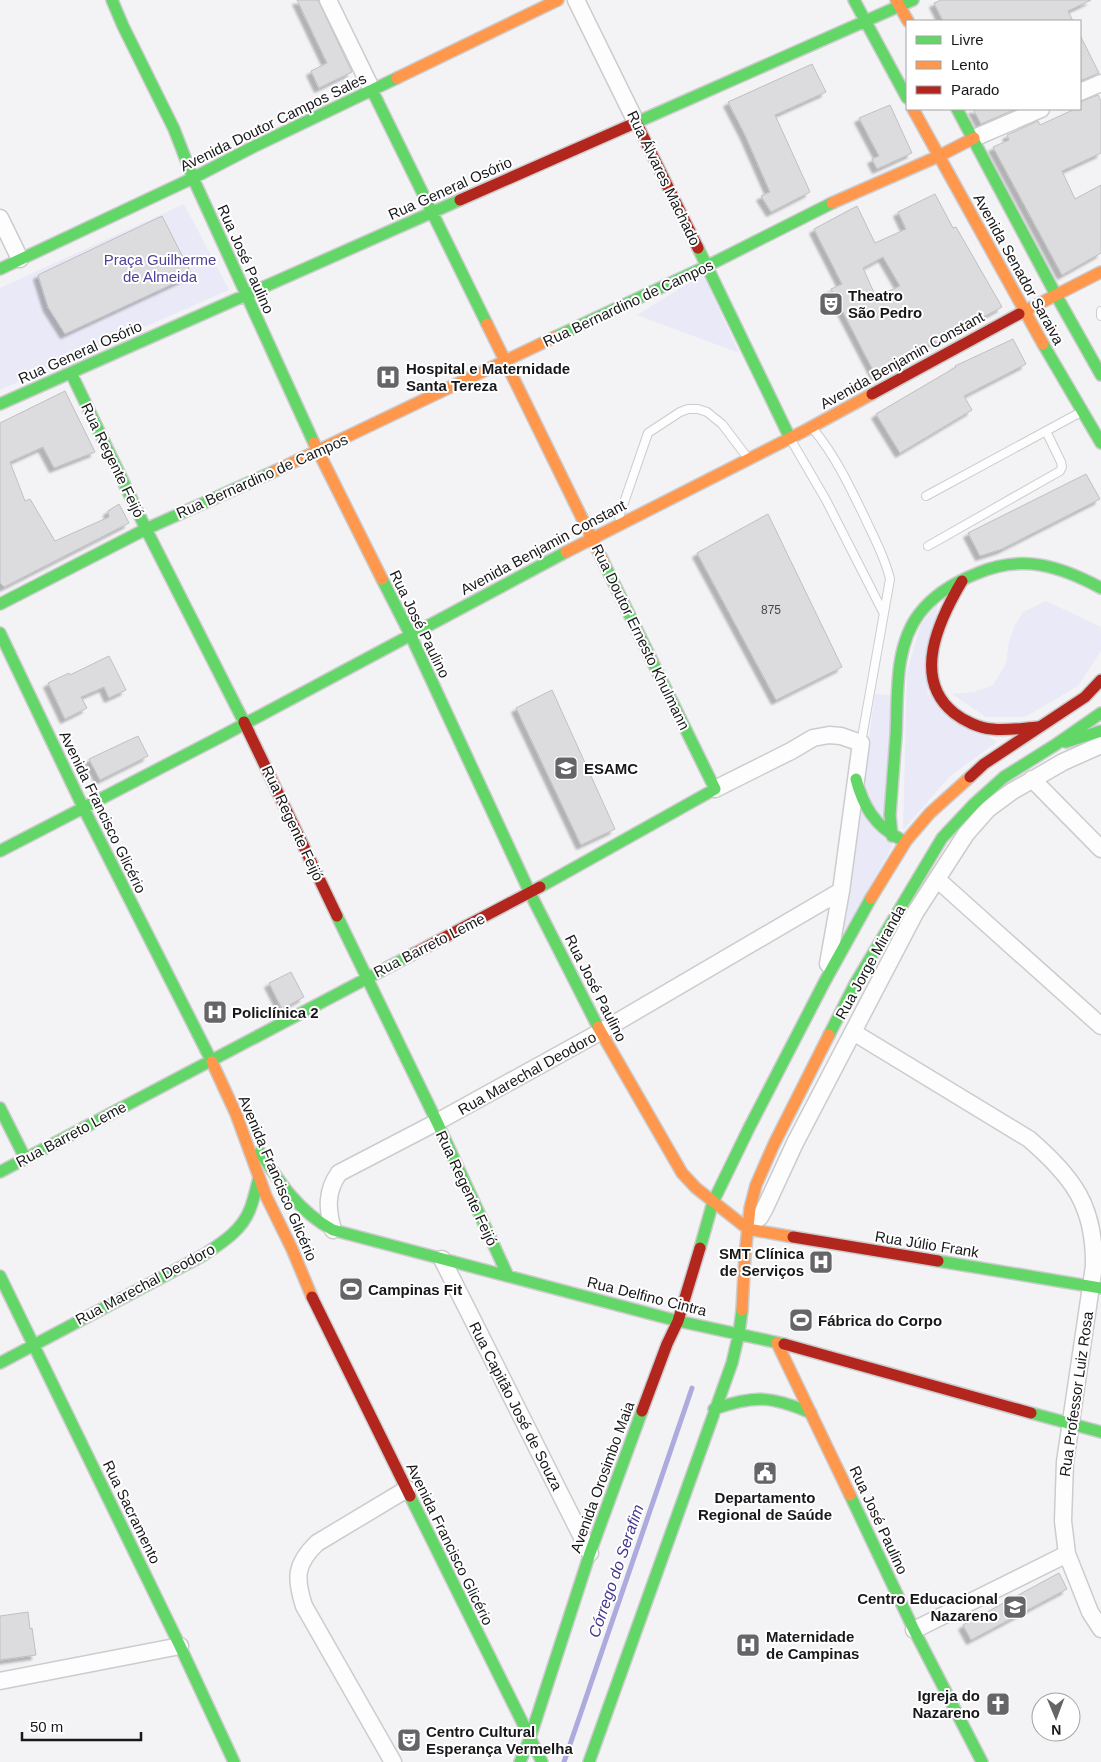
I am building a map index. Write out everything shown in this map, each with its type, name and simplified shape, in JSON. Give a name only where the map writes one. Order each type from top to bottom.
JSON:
[{"type":"main road","name":"Rua José Paulino","points":[[112,0],[174,129],[193,178],[318,452],[410,634],[530,893],[600,1032],[682,1173],[692,1185],[712,1202],[749,1227]]},
{"type":"main road","name":"Avenida Doutor Campos Sales","points":[[0,269],[193,178],[558,0]]},
{"type":"main road","points":[[854,0],[906,96]]},
{"type":"main road","name":"Rua General Osório","points":[[0,404],[865,21],[898,3],[913,0]]},
{"type":"main road","points":[[898,3],[907,20]]},
{"type":"main road","name":"Rua Doutor Ernesto Khulmann","points":[[372,90],[715,788]]},
{"type":"main road","name":"Avenida Senador Saraiva","points":[[914,110],[1024,311],[1101,443]]},
{"type":"main road","name":"Avenida Senador Saraiva","points":[[958,110],[1101,375]]},
{"type":"main road","name":"Rua Álvares Machado","points":[[636,122],[790,438]]},
{"type":"main road","name":"Rua Bernardino de Campos","points":[[0,604],[146,529],[318,452],[506,360],[707,266],[843,198],[939,156],[974,138]]},
{"type":"main road","name":"Avenida Benjamin Constant","points":[[0,851],[593,538],[812,427],[1024,311],[1101,272]]},
{"type":"main road","name":"Rua Regente Feijó","points":[[72,373],[146,529],[244,722],[437,1122],[508,1276]]},
{"type":"main road","points":[[892,836],[890,814],[898,688],[904,649],[909,632],[929,602],[963,578],[992,567],[1010,563],[1029,563],[1057,569],[1101,588]]},
{"type":"main road","points":[[963,578],[953,595],[935,639],[931,677],[938,697],[950,710],[967,721],[985,728],[1039,727]]},
{"type":"main road","name":"Avenida Francisco Glicério","points":[[0,634],[83,807],[236,1114],[258,1178],[316,1306],[540,1758]]},
{"type":"main road","name":"Rua Jorge Miranda","points":[[712,1202],[825,981],[887,870],[906,842],[930,813],[984,764],[1085,697],[1101,680]]},
{"type":"main road","points":[[1055,745],[1101,713]]},
{"type":"main road","points":[[1055,745],[1101,731]]},
{"type":"main road","name":"Rua Jorge Miranda","points":[[749,1227],[750,1208],[756,1185],[774,1144],[856,982],[942,838],[1004,777],[1055,745]]},
{"type":"main road","points":[[856,779],[860,796],[867,812],[878,825],[892,836],[906,842],[921,843],[942,838]]},
{"type":"main road","name":"Rua Barreto Leme","points":[[0,1172],[530,893],[715,788]]},
{"type":"main road","points":[[0,1108],[24,1158]]},
{"type":"main road","name":"Rua Delfino Cintra","points":[[236,1114],[284,1189],[326,1228],[678,1321],[777,1343],[1101,1432]]},
{"type":"main road","name":"Rua Marechal Deodoro","points":[[0,1363],[202,1256],[228,1238],[240,1225],[249,1209],[258,1178]]},
{"type":"main road","name":"Avenida Orosimbo Maia","points":[[520,1762],[530,1738],[590,1553],[667,1344],[678,1321],[712,1202]]},
{"type":"main road","points":[[589,1762],[732,1363],[743,1303],[745,1255],[749,1227]]},
{"type":"main road","name":"Rua Júlio Frank","points":[[749,1227],[1096,1287]]},
{"type":"main road","name":"Rua Sacramento","points":[[0,1276],[180,1646],[234,1762]]},
{"type":"main road","name":"Rua José Paulino","points":[[777,1343],[914,1630],[982,1762]]},
{"type":"main road","points":[[714,1409],[749,1398],[766,1398],[788,1402],[811,1413]]},
{"type":"street","name":"Rua Doutor Ernesto Khulmann","points":[[328,0],[372,90]]},
{"type":"street","name":"Rua Álvares Machado","points":[[576,0],[636,122]]},
{"type":"street","points":[[1081,92],[1101,83]]},
{"type":"street","name":"Rua Bernardino de Campos","points":[[974,138],[1039,110]]},
{"type":"street","points":[[0,218],[20,259]]},
{"type":"street","name":"Rua Barreto Leme","points":[[715,788],[813,738],[829,735],[841,736],[861,743]]},
{"type":"street","name":"Rua Jorge Miranda","points":[[825,981],[841,891],[861,743]]},
{"type":"street","name":"Rua Jorge Miranda","points":[[749,1227],[760,1217],[765,1208],[795,1143],[915,913],[966,834],[988,809],[1032,779],[1063,762],[1101,745]]},
{"type":"street","points":[[1032,779],[1101,849]]},
{"type":"street","points":[[938,880],[1101,1026]]},
{"type":"street","name":"Rua Marechal Deodoro","points":[[333,1230],[328,1214],[329,1197],[334,1180],[339,1173],[437,1122],[600,1032],[841,891]]},
{"type":"street","name":"Rua Professor Luiz Rosa","points":[[853,1032],[1030,1139],[1055,1162],[1073,1184],[1087,1212],[1094,1244],[1096,1287],[1065,1462],[1063,1521],[1067,1554],[1090,1612],[1101,1630]]},
{"type":"street","name":"Rua Capitão José de Souza","points":[[442,1259],[590,1553]]},
{"type":"street","points":[[394,1762],[304,1606],[299,1592],[297,1574],[307,1552],[318,1543],[407,1489]]},
{"type":"street","points":[[914,1630],[1067,1554]]},
{"type":"street","points":[[0,1681],[180,1646]]},
{"type":"lane","points":[[1101,310],[1101,316]]},
{"type":"lane","points":[[616,526],[648,433],[680,412],[688,409],[698,409],[707,412],[722,424],[749,459]]},
{"type":"lane","points":[[926,496],[1082,411]]},
{"type":"lane","points":[[812,427],[830,450],[839,466],[883,557],[890,579],[861,743]]},
{"type":"lane","points":[[928,546],[1060,471],[1062,467],[1061,462],[1046,431]]},
{"type":"lane","points":[[790,438],[826,500],[884,612]]},
{"type":"green space","name":"Praça Guilherme de Almeida","points":[[184,204],[229,290],[0,390],[0,288]]},
{"type":"green space","points":[[703,274],[739,353],[637,315]]},
{"type":"green space","points":[[1046,601],[1101,627],[1101,651],[1078,686],[1025,717],[986,717],[952,694],[974,692],[993,685],[1006,664],[1009,641],[1015,625],[1023,612]]},
{"type":"green space","points":[[938,603],[927,693],[997,742],[950,776],[903,830],[907,672],[920,626]]},
{"type":"green space","points":[[875,694],[890,695],[893,845],[843,934]]},
{"type":"building","points":[[297,0],[318,0],[352,72],[319,88],[311,71],[327,63]]},
{"type":"building","points":[[941,0],[1091,0],[1068,11],[1072,20],[942,20],[934,3]]},
{"type":"building","points":[[1081,37],[1099,73],[1081,81]]},
{"type":"building","points":[[812,64],[826,92],[775,115],[810,192],[771,212],[761,196],[770,192],[728,102]]},
{"type":"building","points":[[1098,95],[1101,101],[1101,153],[1062,171],[1075,199],[1101,185],[1101,253],[1062,275],[993,147],[1009,140],[1007,135],[1038,121],[1040,125],[1073,110],[1081,110],[1081,102]]},
{"type":"building","points":[[890,105],[912,153],[877,169],[872,159],[879,156],[859,118]]},
{"type":"building","points":[[974,110],[1014,110],[981,124]]},
{"type":"building","points":[[935,194],[953,228],[956,227],[1002,307],[936,343],[935,341],[876,376],[831,289],[842,284],[814,229],[857,206],[875,243],[906,229],[898,212]],"holes":[[[883,257],[900,286],[876,297],[863,268]]]},
{"type":"building","points":[[162,216],[192,275],[65,334],[48,307],[38,275]]},
{"type":"building","points":[[1013,339],[1026,364],[964,396],[972,410],[900,453],[876,414],[955,366]]},
{"type":"building","points":[[65,391],[95,452],[54,468],[43,447],[10,462],[25,501],[30,499],[55,541],[109,517],[108,511],[119,504],[129,523],[4,587],[0,583],[0,423]]},
{"type":"building","points":[[1086,474],[1100,499],[1002,549],[980,556],[968,533]]},
{"type":"building","points":[[768,514],[842,667],[776,700],[697,553]]},
{"type":"building","points":[[109,656],[126,690],[109,698],[104,687],[81,697],[87,708],[65,719],[48,683],[69,673],[70,675]]},
{"type":"building","name":"ESAMC","points":[[552,690],[615,829],[581,845],[516,708]]},
{"type":"building","points":[[138,736],[148,756],[100,780],[89,759]]},
{"type":"building","points":[[291,972],[304,997],[282,1009],[269,983]]},
{"type":"building","name":"Centro Educacional Nazareno","points":[[1059,1573],[1067,1589],[971,1640],[963,1625]]},
{"type":"building","points":[[28,1612],[36,1655],[0,1660],[0,1616]]},
{"type":"waterway","name":"Córrego do Serafim","points":[[564,1762],[692,1388]]},
{"type":"traffic: fast","points":[[112,0],[174,129],[193,178],[314,443]]},
{"type":"traffic: fast","points":[[854,0],[906,96]]},
{"type":"traffic: fast","points":[[635,123],[913,0]]},
{"type":"traffic: fast","points":[[0,269],[193,178],[397,78]]},
{"type":"traffic: fast","points":[[372,90],[487,324]]},
{"type":"traffic: fast","points":[[958,110],[1101,375]]},
{"type":"traffic: fast","points":[[0,404],[460,200]]},
{"type":"traffic: fast","points":[[555,337],[707,266],[832,203]]},
{"type":"traffic: fast","points":[[698,248],[790,438]]},
{"type":"traffic: fast","points":[[1043,344],[1101,443]]},
{"type":"traffic: fast","points":[[71,373],[146,529],[244,722]]},
{"type":"traffic: fast","points":[[0,604],[146,529],[275,471]]},
{"type":"traffic: fast","points":[[0,851],[222,736],[566,552]]},
{"type":"traffic: fast","points":[[540,887],[715,789],[603,561]]},
{"type":"traffic: fast","points":[[892,836],[890,815],[899,672],[905,641],[919,614],[931,600],[961,580],[994,567],[1010,564],[1041,565],[1071,574],[1101,588]]},
{"type":"traffic: fast","points":[[382,579],[410,634],[530,893],[598,1027]]},
{"type":"traffic: fast","points":[[0,633],[83,807],[212,1062]]},
{"type":"traffic: fast","points":[[829,1035],[856,982],[942,838],[974,804],[1004,777],[1101,713]]},
{"type":"traffic: fast","points":[[1066,742],[1101,731]]},
{"type":"traffic: fast","points":[[856,779],[862,798],[871,814],[884,828],[900,839]]},
{"type":"traffic: fast","points":[[700,1248],[713,1202],[749,1128],[825,981],[871,898]]},
{"type":"traffic: fast","points":[[337,916],[437,1122],[508,1276]]},
{"type":"traffic: fast","points":[[0,1172],[415,953]]},
{"type":"traffic: fast","points":[[0,1108],[25,1158]]},
{"type":"traffic: fast","points":[[260,1152],[283,1186],[300,1206],[333,1230],[678,1321],[784,1344]]},
{"type":"traffic: fast","points":[[0,1363],[216,1247],[242,1224],[253,1201],[259,1178]]},
{"type":"traffic: fast","points":[[938,1261],[1101,1288]]},
{"type":"traffic: fast","points":[[0,1276],[180,1646],[234,1762]]},
{"type":"traffic: fast","points":[[589,1762],[732,1363],[742,1310]]},
{"type":"traffic: fast","points":[[714,1409],[741,1401],[763,1399],[785,1403],[811,1413]]},
{"type":"traffic: fast","points":[[520,1762],[530,1738],[590,1553],[642,1411]]},
{"type":"traffic: fast","points":[[1031,1413],[1101,1432]]},
{"type":"traffic: fast","points":[[850,1495],[914,1630],[982,1762]]},
{"type":"traffic: fast","points":[[410,1496],[542,1762]]},
{"type":"traffic: slow","points":[[397,78],[558,0]]},
{"type":"traffic: slow","points":[[896,0],[907,20]]},
{"type":"traffic: slow","points":[[914,110],[1043,344]]},
{"type":"traffic: slow","points":[[832,203],[939,156],[974,138]]},
{"type":"traffic: slow","points":[[1019,314],[1101,272]]},
{"type":"traffic: slow","points":[[487,324],[603,561]]},
{"type":"traffic: slow","points":[[275,471],[555,337]]},
{"type":"traffic: slow","points":[[566,552],[804,431],[872,394]]},
{"type":"traffic: slow","points":[[314,443],[382,579]]},
{"type":"traffic: slow","points":[[871,898],[906,841],[930,813],[970,777]]},
{"type":"traffic: slow","points":[[598,1027],[682,1173],[696,1188],[748,1229],[793,1237]]},
{"type":"traffic: slow","points":[[742,1310],[750,1208],[756,1185],[774,1144],[829,1035]]},
{"type":"traffic: slow","points":[[212,1062],[236,1114],[266,1196],[292,1249],[312,1297]]},
{"type":"traffic: slow","points":[[777,1343],[850,1495]]},
{"type":"traffic: jam","points":[[636,122],[698,248]]},
{"type":"traffic: jam","points":[[460,200],[635,123]]},
{"type":"traffic: jam","points":[[872,394],[1019,314]]},
{"type":"traffic: jam","points":[[962,581],[945,613],[933,648],[932,666],[934,683],[941,699],[958,716],[982,727],[1003,730],[1038,727]]},
{"type":"traffic: jam","points":[[970,777],[984,764],[1085,697],[1101,680]]},
{"type":"traffic: jam","points":[[244,722],[337,916]]},
{"type":"traffic: jam","points":[[415,953],[540,887]]},
{"type":"traffic: jam","points":[[793,1237],[938,1261]]},
{"type":"traffic: jam","points":[[642,1411],[667,1344],[678,1321],[700,1248]]},
{"type":"traffic: jam","points":[[312,1297],[410,1496]]},
{"type":"traffic: jam","points":[[784,1344],[1031,1413]]},
{"type":"place","name":"Theatro São Pedro","points":[[831,304]]},
{"type":"place","name":"Hospital e Maternidade Santa Tereza","points":[[388,377]]},
{"type":"place","name":"ESAMC","points":[[566,768]]},
{"type":"place","name":"Policlínica 2","points":[[215,1012]]},
{"type":"place","name":"SMT Clínica de Serviços","points":[[821,1262]]},
{"type":"place","name":"Campinas Fit","points":[[351,1289]]},
{"type":"place","name":"Fábrica do Corpo","points":[[801,1320]]},
{"type":"place","name":"Departamento Regional de Saúde","points":[[765,1473]]},
{"type":"place","name":"Centro Educacional Nazareno","points":[[1015,1607]]},
{"type":"place","name":"Maternidade de Campinas","points":[[748,1645]]},
{"type":"place","name":"Igreja do Nazareno","points":[[998,1704]]},
{"type":"place","name":"Centro Cultural Esperança Vermelha","points":[[409,1740]]}]
